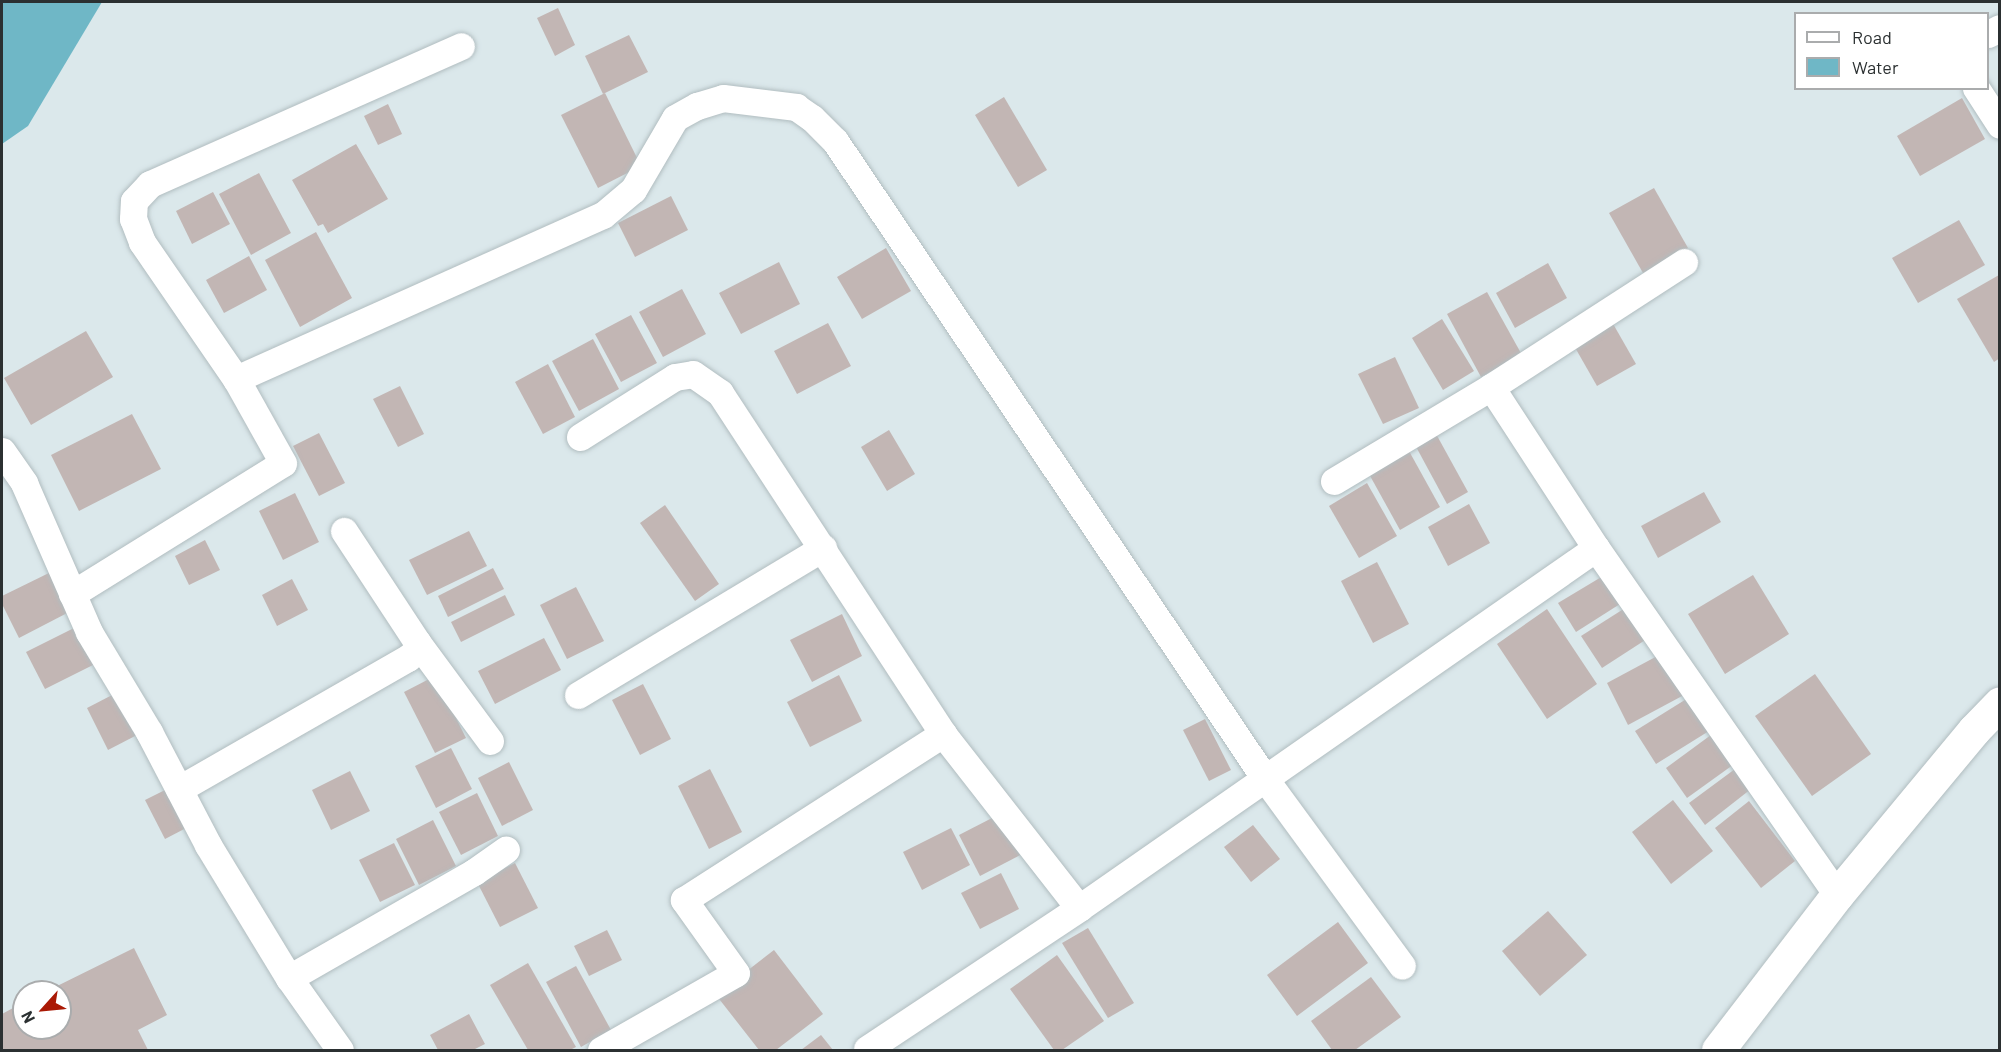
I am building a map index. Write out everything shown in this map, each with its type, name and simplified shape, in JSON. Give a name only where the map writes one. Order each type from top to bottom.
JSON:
[{"type":"main road","points":[[1718,1050],[1837,895],[1974,729],[2000,704]]},
{"type":"street","points":[[72,594],[283,463],[236,379],[142,242],[133,219],[134,201],[150,184],[460,46]]},
{"type":"street","points":[[1977,90],[2000,125]]},
{"type":"street","points":[[236,379],[603,215],[633,190],[675,118],[697,106],[723,98],[796,107],[812,118],[835,141],[1266,780],[1402,966]]},
{"type":"street","points":[[1334,481],[1491,387],[1684,262]]},
{"type":"street","points":[[580,437],[675,377],[693,374],[720,393],[943,734],[1079,908]]},
{"type":"street","points":[[1491,387],[1596,548],[1837,895]]},
{"type":"street","points":[[2,451],[24,483],[89,632],[149,732],[208,845],[290,978],[340,1050]]},
{"type":"street","points":[[344,531],[417,642],[490,741]]},
{"type":"street","points":[[578,694],[823,548]]},
{"type":"street","points":[[867,1049],[1266,780],[1596,548]]},
{"type":"street","points":[[179,789],[408,658],[417,650],[417,642]]},
{"type":"street","points":[[601,1050],[736,973],[684,900],[943,734]]},
{"type":"street","points":[[290,978],[474,872],[506,850]]},
{"type":"water","points":[[2,2],[102,2],[28,126],[2,144]]},
{"type":"building","points":[[558,8],[575,45],[555,56],[537,18]]},
{"type":"building","points":[[629,35],[648,72],[603,94],[585,56]]},
{"type":"building","points":[[605,93],[641,166],[598,188],[561,115]]},
{"type":"building","points":[[1004,97],[1047,170],[1018,187],[975,115]]},
{"type":"building","points":[[1962,98],[1985,139],[1920,176],[1897,136]]},
{"type":"building","points":[[388,104],[402,134],[378,145],[364,116]]},
{"type":"building","points":[[356,144],[388,199],[328,233],[323,224],[318,226],[292,180]]},
{"type":"building","points":[[259,173],[291,233],[251,255],[219,194]]},
{"type":"building","points":[[1654,188],[1688,248],[1643,273],[1609,213]]},
{"type":"building","points":[[213,192],[230,224],[192,244],[176,211]]},
{"type":"building","points":[[671,196],[688,230],[635,257],[618,223]]},
{"type":"building","points":[[1959,220],[1985,265],[1918,303],[1892,258]]},
{"type":"building","points":[[316,232],[352,298],[300,327],[265,260]]},
{"type":"building","points":[[886,248],[911,291],[862,319],[837,277]]},
{"type":"building","points":[[249,256],[267,290],[224,313],[206,280]]},
{"type":"building","points":[[779,262],[800,304],[741,334],[719,293]]},
{"type":"building","points":[[1548,263],[1567,298],[1515,328],[1496,293]]},
{"type":"building","points":[[1999,275],[2000,358],[1994,362],[1957,299]]},
{"type":"building","points":[[682,289],[706,334],[663,357],[639,312]]},
{"type":"building","points":[[1487,292],[1522,355],[1481,377],[1447,314]]},
{"type":"building","points":[[631,315],[657,363],[621,382],[595,334]]},
{"type":"building","points":[[1442,319],[1474,371],[1443,390],[1412,338]]},
{"type":"building","points":[[1612,322],[1636,364],[1597,386],[1573,344]]},
{"type":"building","points":[[828,323],[851,366],[797,394],[774,351]]},
{"type":"building","points":[[86,331],[113,377],[31,425],[4,378]]},
{"type":"building","points":[[593,339],[619,389],[579,411],[552,361]]},
{"type":"building","points":[[1395,357],[1419,408],[1383,424],[1358,374]]},
{"type":"building","points":[[548,364],[575,417],[543,434],[515,382]]},
{"type":"building","points":[[400,386],[424,434],[398,447],[373,399]]},
{"type":"building","points":[[132,414],[161,469],[79,511],[51,455]]},
{"type":"building","points":[[889,430],[915,474],[887,491],[861,447]]},
{"type":"building","points":[[1435,432],[1468,492],[1447,504],[1414,443]]},
{"type":"building","points":[[319,433],[345,483],[319,496],[293,446]]},
{"type":"building","points":[[1409,451],[1440,507],[1400,530],[1369,474]]},
{"type":"building","points":[[1367,483],[1397,536],[1359,558],[1329,506]]},
{"type":"building","points":[[1704,492],[1721,522],[1658,558],[1641,526]]},
{"type":"building","points":[[295,493],[319,542],[283,560],[259,511]]},
{"type":"building","points":[[1469,504],[1490,543],[1448,566],[1428,527]]},
{"type":"building","points":[[665,505],[719,584],[695,601],[640,523]]},
{"type":"building","points":[[469,531],[487,566],[427,595],[409,560]]},
{"type":"building","points":[[205,540],[220,570],[189,585],[175,556]]},
{"type":"building","points":[[1377,562],[1409,624],[1373,643],[1341,581]]},
{"type":"building","points":[[493,568],[504,589],[448,617],[438,596]]},
{"type":"building","points":[[53,571],[73,610],[19,638],[2,604],[2,596]]},
{"type":"building","points":[[1753,575],[1789,634],[1725,674],[1688,614]]},
{"type":"building","points":[[1603,576],[1620,604],[1576,632],[1558,603]]},
{"type":"building","points":[[292,579],[308,610],[277,626],[262,595]]},
{"type":"building","points":[[576,587],[604,641],[567,659],[540,605]]},
{"type":"building","points":[[505,595],[515,615],[461,642],[451,622]]},
{"type":"building","points":[[1633,603],[1653,635],[1602,668],[1581,636]]},
{"type":"building","points":[[1547,609],[1597,684],[1547,719],[1497,644]]},
{"type":"building","points":[[842,614],[862,656],[812,682],[790,640]]},
{"type":"building","points":[[80,625],[99,662],[45,689],[26,652]]},
{"type":"building","points":[[544,638],[561,670],[495,704],[478,671]]},
{"type":"building","points":[[1661,654],[1684,695],[1628,725],[1607,683]]},
{"type":"building","points":[[1815,674],[1871,754],[1812,796],[1755,716]]},
{"type":"building","points":[[839,675],[862,721],[810,747],[787,702]]},
{"type":"building","points":[[435,676],[466,738],[435,753],[404,692]]},
{"type":"building","points":[[643,684],[671,739],[640,755],[612,700]]},
{"type":"building","points":[[116,693],[137,735],[108,750],[87,708]]},
{"type":"building","points":[[1688,698],[1709,731],[1656,764],[1635,731]]},
{"type":"building","points":[[1205,719],[1231,770],[1209,781],[1183,730]]},
{"type":"building","points":[[1715,732],[1737,762],[1687,798],[1666,768]]},
{"type":"building","points":[[451,748],[472,789],[436,808],[415,766]]},
{"type":"building","points":[[509,762],[533,810],[502,826],[478,778]]},
{"type":"building","points":[[710,769],[742,832],[709,849],[678,786]]},
{"type":"building","points":[[1735,769],[1751,789],[1705,825],[1689,803]]},
{"type":"building","points":[[350,771],[370,811],[331,830],[312,790]]},
{"type":"building","points":[[171,787],[190,826],[165,839],[145,800]]},
{"type":"building","points":[[477,793],[498,836],[461,855],[439,812]]},
{"type":"building","points":[[1673,800],[1713,851],[1671,884],[1632,832]]},
{"type":"building","points":[[1749,801],[1795,861],[1761,888],[1715,828]]},
{"type":"building","points":[[992,818],[1024,853],[980,876],[959,835]]},
{"type":"building","points":[[433,820],[456,866],[419,885],[396,839]]},
{"type":"building","points":[[1253,825],[1280,859],[1251,882],[1224,847]]},
{"type":"building","points":[[951,828],[970,865],[922,890],[903,852]]},
{"type":"building","points":[[394,843],[415,885],[380,902],[359,860]]},
{"type":"building","points":[[515,863],[538,908],[500,927],[477,882]]},
{"type":"building","points":[[1001,873],[1019,909],[980,929],[961,893]]},
{"type":"building","points":[[1548,911],[1587,955],[1540,996],[1502,951]]},
{"type":"building","points":[[1338,922],[1368,963],[1297,1016],[1267,975]]},
{"type":"building","points":[[1088,928],[1134,1003],[1108,1018],[1062,943]]},
{"type":"building","points":[[607,930],[622,960],[589,976],[574,946]]},
{"type":"building","points":[[134,948],[167,1015],[138,1030],[148,1050],[2,1050],[2,1014],[12,1009],[12,1040],[72,1040],[72,980],[69,980]]},
{"type":"building","points":[[774,950],[823,1014],[776,1050],[759,1050],[716,995]]},
{"type":"building","points":[[1057,955],[1104,1021],[1062,1050],[1054,1050],[1010,989]]},
{"type":"building","points":[[528,963],[576,1047],[570,1050],[528,1050],[490,985]]},
{"type":"building","points":[[576,966],[611,1030],[581,1047],[546,982]]},
{"type":"building","points":[[1371,977],[1401,1017],[1355,1050],[1332,1050],[1311,1021]]},
{"type":"building","points":[[469,1014],[485,1044],[473,1050],[438,1050],[430,1035]]},
{"type":"building","points":[[821,1035],[833,1050],[801,1050]]}]
